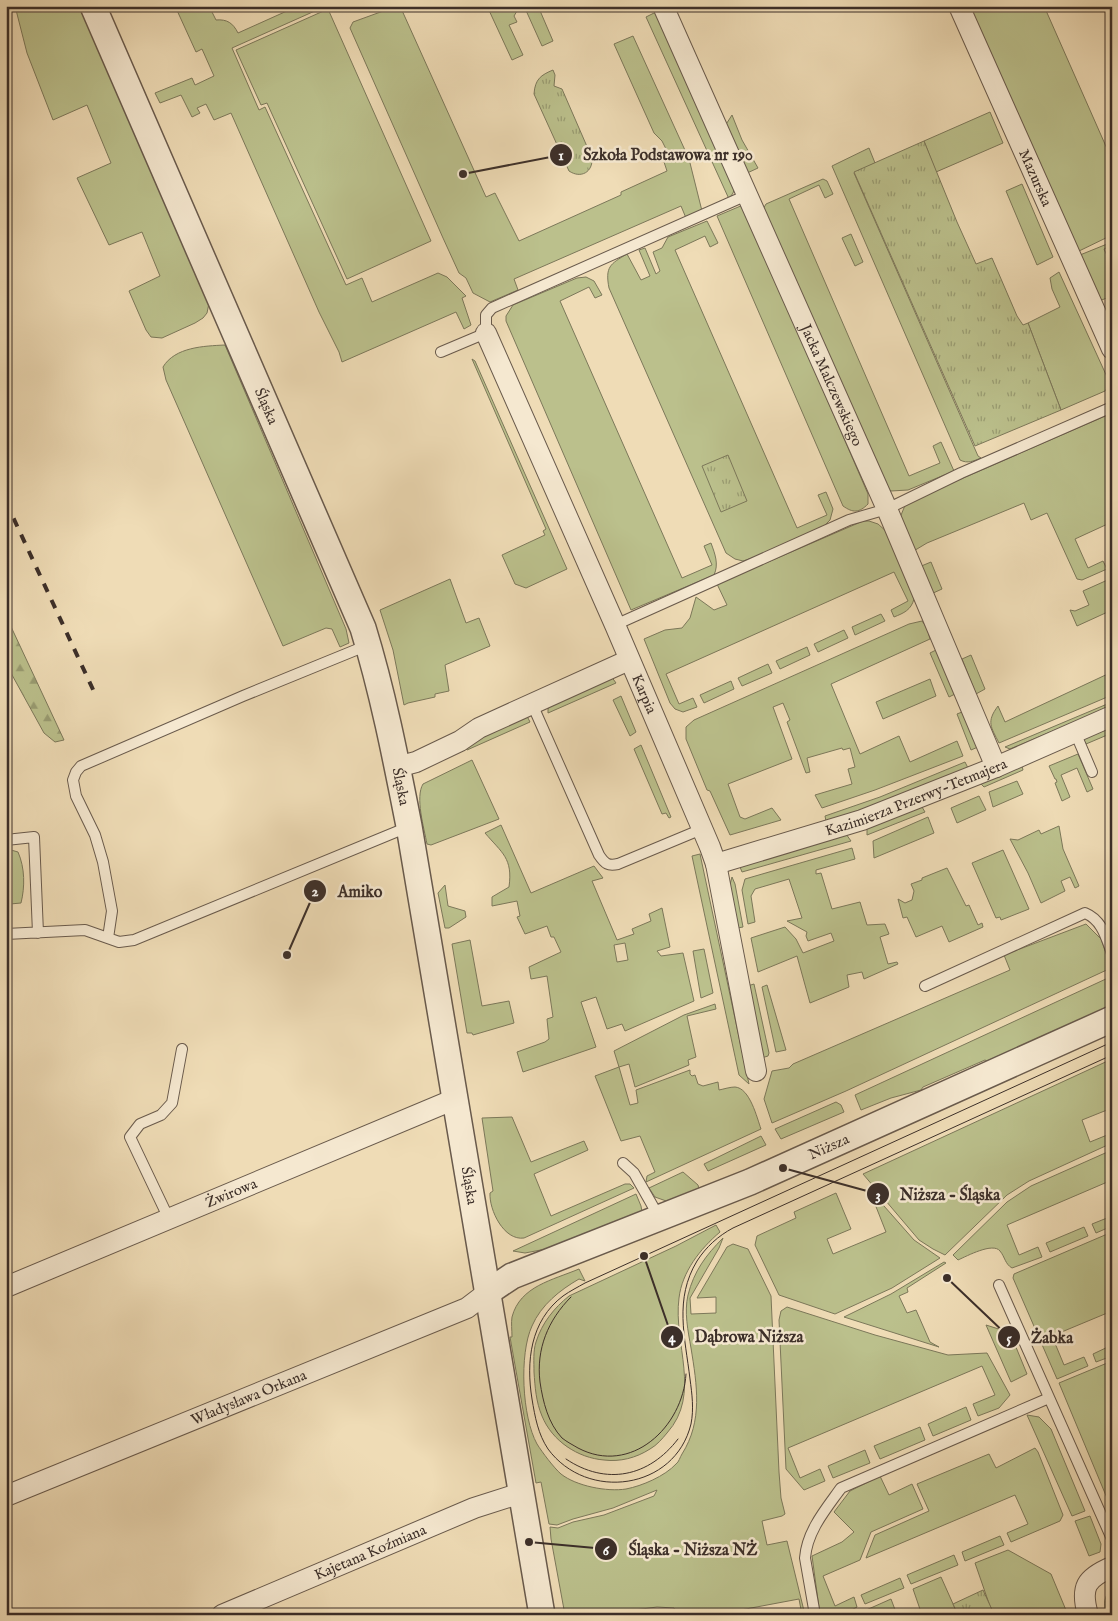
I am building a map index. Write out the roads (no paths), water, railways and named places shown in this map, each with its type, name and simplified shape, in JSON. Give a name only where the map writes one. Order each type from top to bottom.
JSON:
[{"type":"street","name":"Śląska","points":[[93,6],[363,628],[368,645],[409,826],[542,1615]]},
{"type":"street","name":"Jacka Malczewskiego","points":[[663,6],[887,509],[996,767]]},
{"type":"street","name":"Mazurska","points":[[959,6],[1112,350]]},
{"type":"street","name":"Karpia","points":[[486,333],[615,625],[716,864],[756,1071]]},
{"type":"street","points":[[397,767],[416,762],[460,741],[478,728],[630,660]]},
{"type":"street","name":"Kazimierza Przerwy-Tetmajera","points":[[716,864],[862,820],[996,767],[1112,716]]},
{"type":"street","name":"Niższa","points":[[488,1292],[512,1276],[783,1168],[1112,1018]]},
{"type":"street","name":"Żwirowa","points":[[6,1287],[455,1099]]},
{"type":"street","name":"Władysława Orkana","points":[[6,1496],[466,1308],[488,1292]]},
{"type":"street","name":"Kajetana Koźmiana","points":[[222,1615],[474,1508],[521,1493]]},
{"type":"street","points":[[1088,1615],[1084,1596],[1088,1581],[1098,1573],[1112,1567]]},
{"type":"lane","points":[[441,352],[486,333],[486,315],[492,308],[747,195]]},
{"type":"lane","points":[[615,625],[849,520],[887,509],[961,473],[1112,408]]},
{"type":"lane","points":[[108,938],[112,911],[103,862],[95,835],[76,796],[73,780],[80,766],[252,692],[368,645]]},
{"type":"lane","points":[[532,704],[599,855],[606,864],[610,866],[618,864],[702,829]]},
{"type":"lane","points":[[1075,732],[1092,772]]},
{"type":"lane","points":[[6,934],[85,930],[119,942],[134,940],[409,826]]},
{"type":"lane","points":[[6,840],[34,836],[38,933]]},
{"type":"lane","points":[[925,986],[1085,913],[1096,919],[1103,930],[1112,953]]},
{"type":"lane","points":[[169,1219],[130,1137],[140,1124],[162,1115],[172,1103],[182,1049]]},
{"type":"lane","points":[[623,1163],[634,1173],[660,1218]]},
{"type":"lane","points":[[999,1285],[1112,1539]]},
{"type":"lane","points":[[815,1615],[805,1558],[808,1539],[841,1488],[1049,1398]]},
{"type":"tram line","points":[[1112,1042],[585,1283],[563,1296],[543,1317],[537,1330],[530,1357],[530,1385],[534,1412],[539,1431],[548,1449],[565,1466],[585,1477],[606,1482],[628,1481],[649,1475],[667,1463],[682,1446],[692,1418],[693,1407],[684,1333],[683,1304],[690,1275],[697,1261],[713,1242],[733,1228],[1112,1055]]},
{"type":"tram line","points":[[571,1297],[556,1315],[545,1336],[539,1370],[541,1390],[547,1412],[553,1426],[566,1441],[578,1448],[598,1455],[617,1456],[635,1451],[651,1441],[664,1428],[675,1412],[683,1394],[686,1374]]},
{"type":"tram line","points":[[566,1459],[596,1473],[611,1475],[626,1473],[654,1462],[667,1452],[678,1439]]},
{"type":"railway","points":[[6,502],[96,696]]},
{"type":"place","name":"Szkoła Podstawowa nr 190","points":[[463,174]]},
{"type":"place","name":"Amiko","points":[[287,955]]},
{"type":"place","name":"Niższa - Śląska","points":[[783,1168]]},
{"type":"place","name":"Dąbrowa Niższa","points":[[644,1256]]},
{"type":"place","name":"Żabka","points":[[947,1278]]},
{"type":"place","name":"Śląska - Niższa NŻ","points":[[529,1542]]}]
